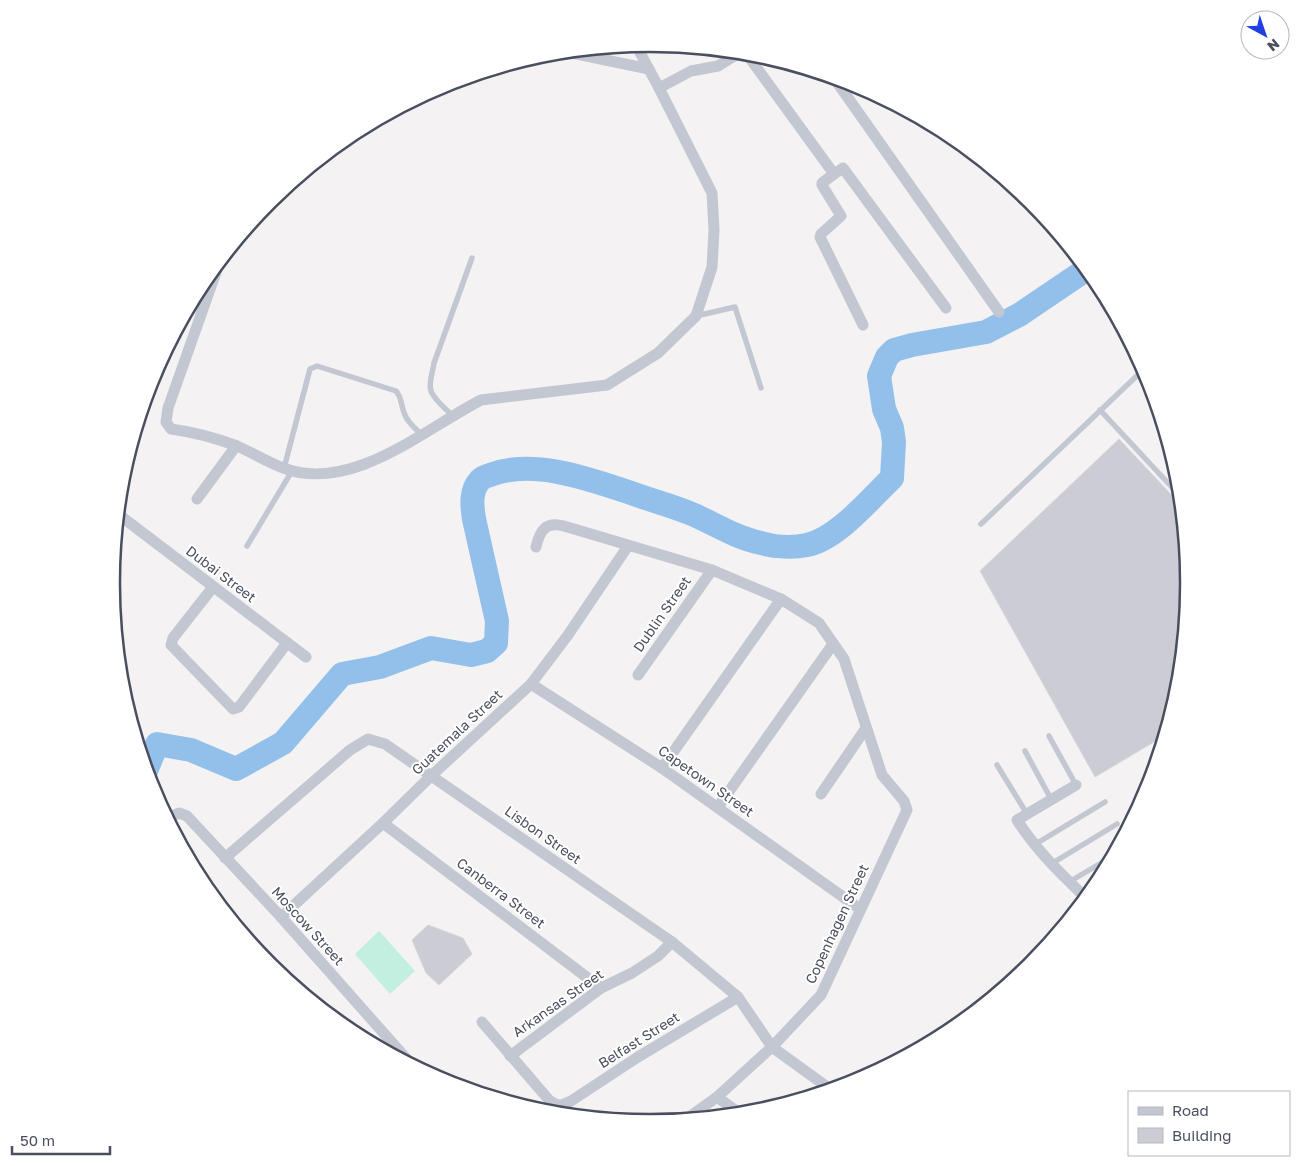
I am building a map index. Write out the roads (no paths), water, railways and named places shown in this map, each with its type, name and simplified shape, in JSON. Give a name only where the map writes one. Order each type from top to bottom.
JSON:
[{"type":"street","points":[[212,284],[168,408],[166,422],[171,429],[205,435],[302,474],[339,472],[370,462],[402,447],[481,400],[607,384],[658,353],[696,316],[712,267],[714,230],[712,193],[660,88],[640,53]]},
{"type":"street","points":[[589,56],[649,69]]},
{"type":"street","points":[[660,88],[691,71],[718,66],[729,59]]},
{"type":"street","points":[[753,63],[834,174]]},
{"type":"street","points":[[842,89],[999,312]]},
{"type":"street","points":[[863,325],[820,237],[841,216],[822,183],[843,168],[946,308]]},
{"type":"street","points":[[197,499],[236,446]]},
{"type":"street","name":"Dubai Street","points":[[124,518],[306,657]]},
{"type":"street","points":[[536,547],[542,531],[554,523],[712,570],[781,598],[819,623],[844,659],[866,728],[821,794]]},
{"type":"street","name":"Guatemala Street","points":[[281,918],[531,684],[568,635],[628,546]]},
{"type":"street","name":"Dublin Street","points":[[638,675],[712,570]]},
{"type":"street","points":[[213,587],[173,638],[171,646],[233,709],[239,706],[287,644]]},
{"type":"street","points":[[662,768],[781,598]]},
{"type":"street","points":[[718,807],[833,644]]},
{"type":"street","name":"Capetown Street","points":[[531,684],[662,768],[860,910]]},
{"type":"street","name":"Copenhagen Street","points":[[698,1111],[717,1097],[772,1047],[820,995],[907,810],[904,801],[882,775],[866,728]]},
{"type":"street","name":"Lisbon Street","points":[[226,858],[350,750],[368,739],[385,744],[672,942],[738,997],[772,1047],[823,1084]]},
{"type":"street","points":[[1076,785],[1018,820],[1034,845],[1080,893]]},
{"type":"street","name":"Moscow Street","points":[[173,816],[179,813],[187,816],[398,1049]]},
{"type":"street","name":"Canberra Street","points":[[383,823],[601,988]]},
{"type":"street","name":"Arkansas Street","points":[[510,1056],[601,988],[632,973],[658,956],[672,942]]},
{"type":"street","name":"Belfast Street","points":[[558,1105],[571,1101],[638,1057],[738,997]]},
{"type":"street","points":[[482,1022],[510,1056]]},
{"type":"street","name":"Belfast Street","points":[[510,1056],[549,1100],[555,1104]]},
{"type":"street","points":[[717,1097],[730,1107]]},
{"type":"lane","points":[[453,416],[439,402],[431,390],[431,377],[434,363],[472,258]]},
{"type":"lane","points":[[696,316],[735,307],[761,388]]},
{"type":"lane","points":[[247,546],[288,469],[310,369],[317,366],[396,391],[400,397],[405,415],[422,435]]},
{"type":"lane","points":[[981,524],[1138,375]]},
{"type":"lane","points":[[1100,410],[1171,486]]},
{"type":"lane","points":[[1050,736],[1076,785]]},
{"type":"lane","points":[[1025,751],[1051,799]]},
{"type":"lane","points":[[997,765],[1027,814]]},
{"type":"lane","points":[[1034,845],[1105,802]]},
{"type":"lane","points":[[1051,864],[1117,824]]},
{"type":"lane","points":[[1069,882],[1100,863]]},
{"type":"waterway","points":[[150,760],[157,744],[191,750],[236,769],[283,743],[342,674],[380,667],[431,648],[471,655],[487,651],[496,643],[497,621],[472,504],[477,484],[481,479],[488,476],[507,470],[525,469],[544,470],[582,477],[678,508],[734,534],[752,541],[772,545],[802,546],[830,535],[852,517],[892,478],[894,442],[892,428],[884,409],[879,376],[887,357],[894,350],[912,345],[986,332],[1019,315],[1081,273]]}]
